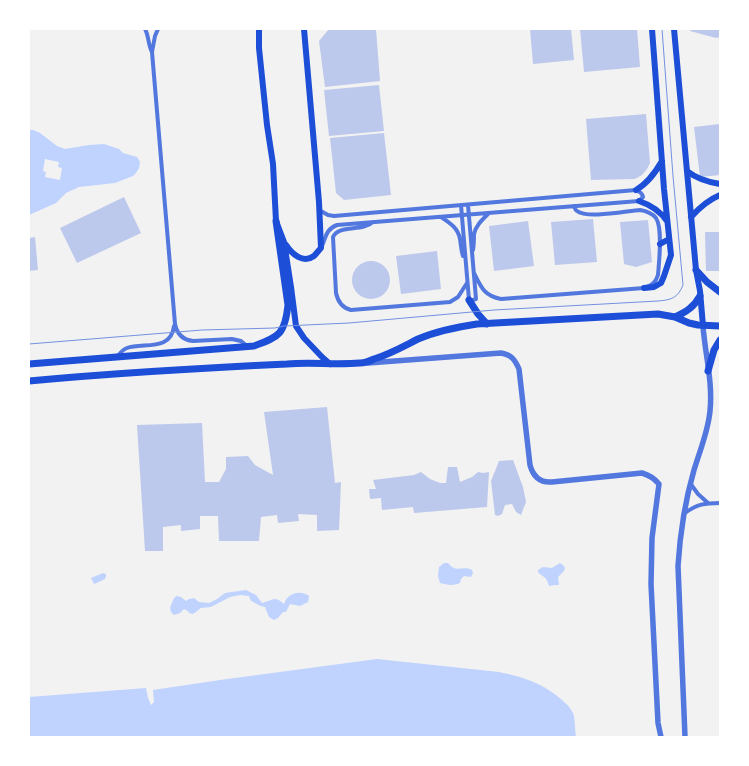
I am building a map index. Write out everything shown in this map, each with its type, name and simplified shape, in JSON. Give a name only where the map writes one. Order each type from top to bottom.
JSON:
[{"type":"main road","points":[[300,29],[302,40],[306,48]]},
{"type":"main road","points":[[276,221],[284,242],[291,253],[296,256],[308,258],[314,256],[321,248],[304,29]]},
{"type":"main road","points":[[644,288],[654,287],[661,283],[671,255],[652,29]]},
{"type":"main road","points":[[674,29],[696,270],[703,326]]},
{"type":"main road","points":[[29,364],[251,347],[271,340],[277,336],[284,326],[288,305],[276,221],[273,164],[266,125],[258,31]]},
{"type":"main road","points":[[636,190],[653,176],[662,161]]},
{"type":"main road","points":[[687,171],[697,178],[720,184]]},
{"type":"main road","points":[[691,217],[702,205],[710,199],[720,195]]},
{"type":"main road","points":[[640,202],[655,209],[667,221]]},
{"type":"main road","points":[[660,244],[669,239]]},
{"type":"main road","points":[[284,242],[296,326],[304,338],[330,364]]},
{"type":"main road","points":[[696,270],[707,282],[720,292]]},
{"type":"main road","points":[[675,316],[690,309],[698,301],[700,296]]},
{"type":"main road","points":[[469,300],[487,324]]},
{"type":"main road","points":[[29,381],[198,368],[292,363],[361,363],[389,354],[416,340],[436,332],[487,324],[664,314],[675,316],[703,326],[720,326]]},
{"type":"main road","points":[[708,371],[714,350],[720,340]]},
{"type":"street","points":[[145,29],[152,52]]},
{"type":"street","points":[[158,29],[152,52],[175,324],[178,332],[184,339],[189,341],[194,342],[232,338],[251,347]]},
{"type":"street","points":[[319,210],[328,215],[334,216],[636,190],[643,195],[640,202],[334,226],[328,231],[321,248]]},
{"type":"street","points":[[461,205],[469,300],[473,300],[476,298],[468,205]]},
{"type":"street","points":[[474,273],[480,286],[485,292],[491,296],[501,299],[644,288],[653,284],[657,278],[660,244],[660,229],[654,216],[648,212],[640,210],[589,215],[578,212],[575,210],[574,206]]},
{"type":"street","points":[[472,254],[476,229],[489,213]]},
{"type":"street","points":[[441,217],[457,232],[465,262]]},
{"type":"street","points":[[374,222],[368,226],[336,232],[333,237],[336,293],[338,299],[345,308],[351,310],[450,302],[458,297],[467,283]]},
{"type":"street","points":[[117,357],[121,352],[132,347],[158,344],[167,341],[173,333],[175,324]]},
{"type":"street","points":[[685,737],[678,566],[680,538],[690,483],[703,444],[708,422],[710,394],[703,326]]},
{"type":"street","points":[[361,363],[383,363],[501,353],[508,355],[514,359],[519,369],[530,465],[532,472],[537,478],[548,483],[642,473],[650,476],[659,484],[652,538],[651,584],[658,722],[661,737]]},
{"type":"street","points":[[690,483],[698,494],[708,503]]},
{"type":"street","points":[[685,512],[695,506],[708,503],[720,503]]},
{"type":"water","points":[[29,130],[40,133],[57,146],[65,149],[104,144],[119,149],[123,153],[137,157],[140,162],[139,168],[133,176],[115,183],[79,187],[66,193],[56,203],[29,215]]},
{"type":"water","points":[[444,563],[448,563],[457,569],[465,568],[472,570],[473,573],[471,577],[464,576],[460,583],[457,584],[450,585],[440,583],[438,576],[439,567]]},
{"type":"water","points":[[560,563],[565,568],[558,577],[559,585],[549,586],[547,580],[538,572],[538,570],[543,567],[552,568]]},
{"type":"water","points":[[103,573],[106,574],[105,579],[94,584],[91,578]]},
{"type":"water","points":[[246,590],[256,595],[262,603],[275,599],[284,604],[288,597],[295,593],[302,593],[309,596],[308,602],[300,606],[290,604],[286,612],[283,612],[274,620],[269,617],[265,607],[251,601],[249,596],[240,595],[230,597],[211,607],[201,608],[193,614],[184,609],[180,613],[174,615],[171,612],[170,608],[176,596],[181,597],[186,601],[194,598],[199,602],[209,603],[225,593]]},
{"type":"water","points":[[377,659],[499,672],[529,680],[549,690],[570,708],[574,715],[576,737],[29,737],[29,697],[146,688],[151,705],[154,702],[153,690]]},
{"type":"pier","points":[[45,159],[59,162],[58,167],[62,168],[60,180],[45,177],[46,172],[43,171]]},
{"type":"building","points":[[329,29],[376,29],[380,81],[325,87],[319,41]]},
{"type":"building","points":[[530,29],[571,29],[574,60],[533,64]]},
{"type":"building","points":[[580,29],[637,29],[640,67],[584,72]]},
{"type":"building","points":[[691,29],[720,29],[720,37],[716,38],[690,31]]},
{"type":"building","points":[[379,85],[384,131],[329,136],[324,90]]},
{"type":"building","points":[[646,114],[650,163],[642,175],[635,179],[591,180],[586,119]]},
{"type":"building","points":[[720,124],[720,175],[700,177],[694,127]]},
{"type":"building","points":[[384,133],[391,195],[344,200],[336,193],[330,138]]},
{"type":"building","points":[[124,197],[141,233],[77,263],[60,228]]},
{"type":"building","points":[[593,219],[597,262],[555,265],[551,222]]},
{"type":"building","points":[[648,220],[652,262],[636,267],[624,264],[620,222]]},
{"type":"building","points":[[528,221],[534,266],[494,271],[489,226]]},
{"type":"building","points":[[705,232],[720,232],[720,271],[706,271]]},
{"type":"building","points":[[35,237],[38,270],[29,271],[29,238]]},
{"type":"building","points":[[437,251],[441,289],[401,294],[396,256]]},
{"type":"building","points":[[371,261],[381,264],[387,270],[390,280],[387,290],[381,296],[371,299],[361,296],[355,290],[352,280],[355,270],[361,264]]},
{"type":"building","points":[[327,407],[335,483],[341,482],[339,530],[317,531],[317,515],[298,514],[299,521],[278,523],[277,515],[261,517],[259,541],[219,541],[218,516],[200,516],[200,529],[181,531],[181,525],[163,527],[163,551],[145,551],[137,425],[202,423],[205,482],[219,482],[226,469],[226,457],[248,456],[255,465],[273,475],[264,412]]},
{"type":"building","points":[[513,460],[523,487],[526,502],[521,515],[516,512],[512,504],[505,505],[502,514],[498,516],[495,515],[491,481],[499,461]]},
{"type":"building","points":[[448,467],[457,467],[460,482],[472,477],[478,472],[489,472],[487,507],[414,513],[413,507],[382,510],[381,498],[370,499],[369,489],[376,489],[373,480],[414,475],[421,472],[430,479],[440,483],[446,483]]},
{"type":"tram line","points":[[29,344],[202,330],[275,328],[284,326],[349,323],[494,310],[658,301],[674,298],[679,293],[683,285],[662,29]]}]
